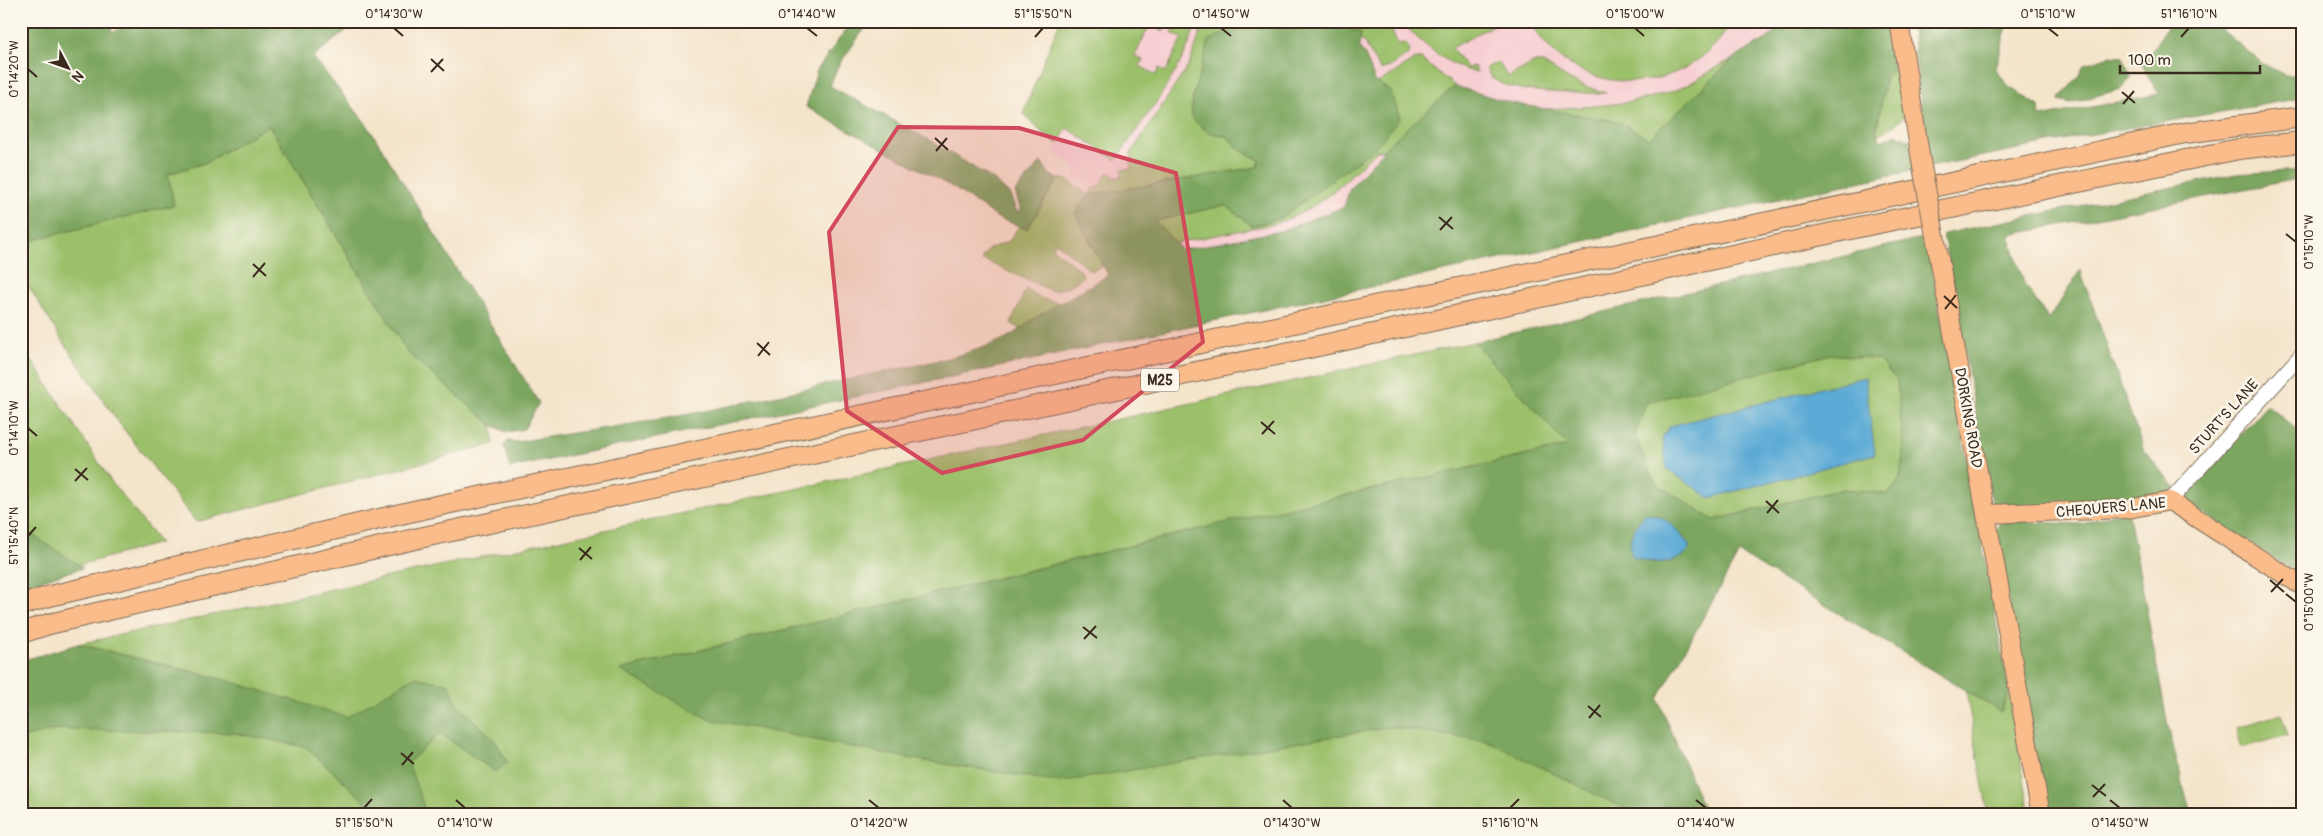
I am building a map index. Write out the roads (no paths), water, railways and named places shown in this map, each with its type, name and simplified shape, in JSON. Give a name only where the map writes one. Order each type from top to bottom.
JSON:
[{"type":"highway","name":"M25","points":[[21,605],[50,596],[418,510],[945,397],[1323,319],[2185,133],[2302,117]]},
{"type":"highway","name":"M25","points":[[21,633],[59,622],[419,538],[1323,345],[1864,226],[2239,149],[2302,142]]},
{"type":"main road","name":"DORKING ROAD","points":[[1899,21],[1921,161],[2041,815]]},
{"type":"main road","name":"CHEQUERS LANE","points":[[1986,514],[2128,510],[2170,501],[2302,586]]},
{"type":"street","name":"STURT'S LANE","points":[[2170,501],[2302,354]]},
{"type":"water","points":[[1865,377],[1875,454],[1710,498],[1667,469],[1662,438],[1670,426]]},
{"type":"water","points":[[1645,514],[1652,514],[1665,519],[1689,545],[1689,550],[1677,559],[1662,562],[1633,557],[1630,546],[1632,534]]}]
